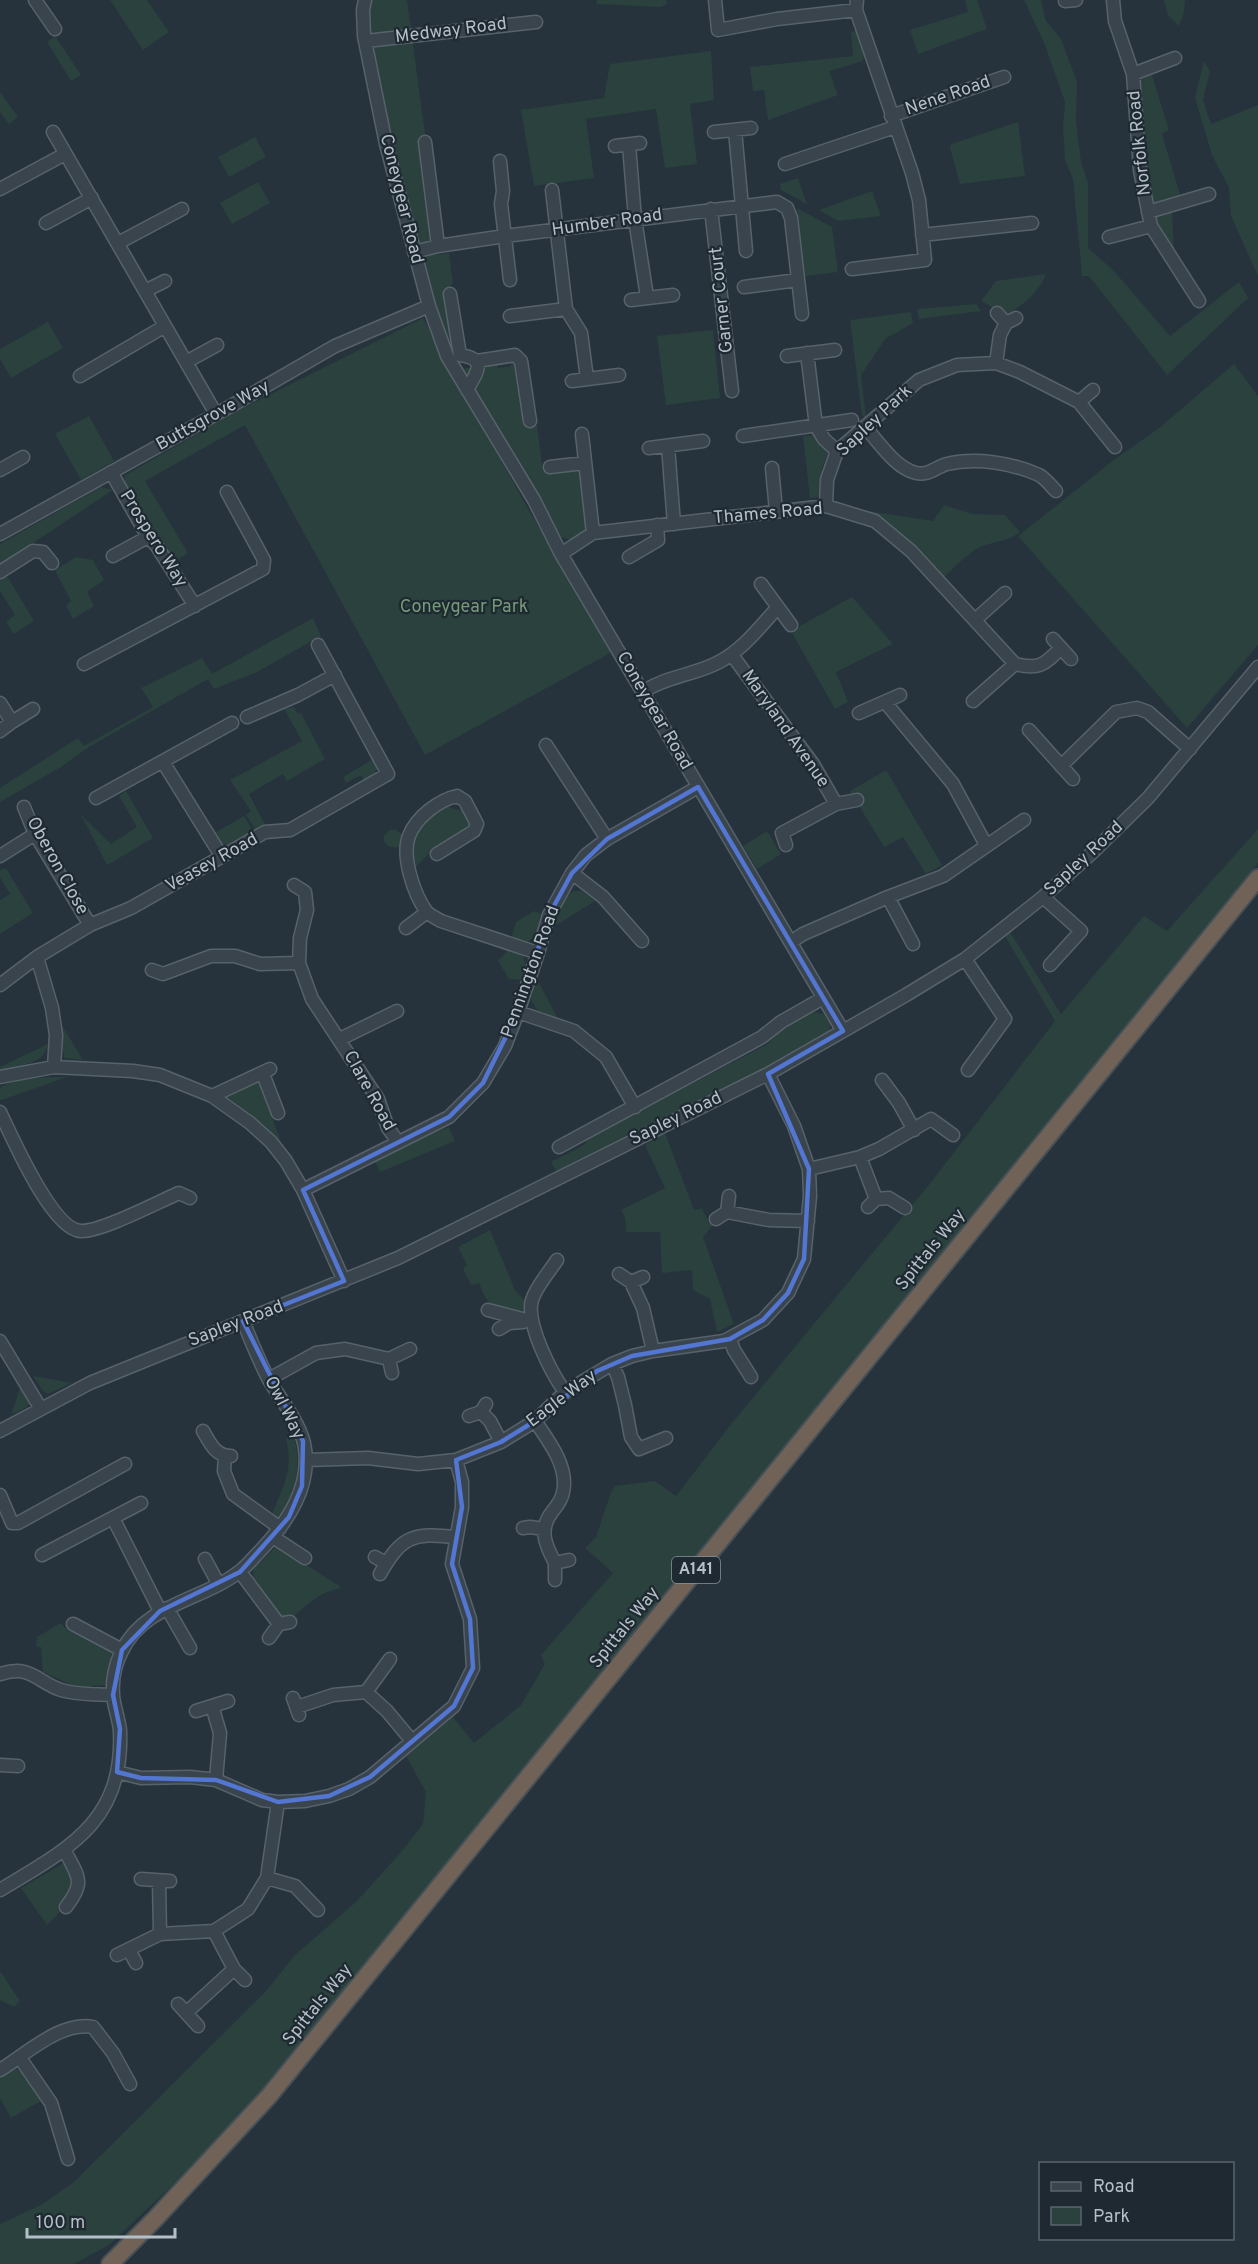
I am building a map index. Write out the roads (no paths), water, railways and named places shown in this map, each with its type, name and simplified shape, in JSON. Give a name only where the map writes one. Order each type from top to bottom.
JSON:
[{"type":"highway","name":"Spittals Way","points":[[110,2264],[269,2096],[1258,879]]},
{"type":"highway","name":"Spittals Way","points":[[99,2264],[123,2252]]},
{"type":"street","points":[[35,0],[55,29]]},
{"type":"street","name":"Coneygear Road","points":[[365,0],[363,21],[386,144],[429,306],[447,356],[534,500],[561,554],[843,1031]]},
{"type":"street","name":"Nene Road","points":[[715,0],[718,30],[856,5],[919,200],[925,260],[852,269]]},
{"type":"street","name":"Norfolk Road","points":[[1113,0],[1115,21],[1133,74],[1140,170],[1151,225],[1199,301]]},
{"type":"street","name":"Medway Road","points":[[366,41],[536,22]]},
{"type":"street","name":"Norfolk Road","points":[[1133,74],[1175,58]]},
{"type":"street","name":"Nene Road","points":[[785,164],[1004,77]]},
{"type":"street","points":[[714,132],[751,128]]},
{"type":"street","points":[[735,130],[746,251]]},
{"type":"street","points":[[53,132],[216,414]]},
{"type":"street","points":[[425,142],[438,246]]},
{"type":"street","points":[[615,146],[634,144],[635,219],[647,297]]},
{"type":"street","points":[[0,189],[65,154]]},
{"type":"street","points":[[500,160],[510,280]]},
{"type":"street","points":[[552,190],[566,309],[581,333],[586,379]]},
{"type":"street","name":"Norfolk Road","points":[[1148,212],[1209,194]]},
{"type":"street","points":[[46,223],[92,198]]},
{"type":"street","name":"Humber Road","points":[[414,252],[506,236],[777,202],[787,208],[791,218],[798,280]]},
{"type":"street","points":[[118,243],[182,209]]},
{"type":"street","name":"Garner Court","points":[[711,209],[732,391]]},
{"type":"street","points":[[922,235],[1032,223]]},
{"type":"street","points":[[1109,237],[1151,225]]},
{"type":"street","points":[[744,288],[798,280],[802,314]]},
{"type":"street","points":[[145,291],[165,281]]},
{"type":"street","points":[[450,294],[460,355],[474,357],[477,361],[477,368],[467,390]]},
{"type":"street","points":[[631,300],[673,295]]},
{"type":"street","name":"Buttsgrove Way","points":[[0,534],[335,346],[429,306]]},
{"type":"street","points":[[510,316],[566,309]]},
{"type":"street","points":[[996,363],[1000,335],[1011,320],[997,313]]},
{"type":"street","points":[[80,376],[165,326]]},
{"type":"street","points":[[186,362],[217,345]]},
{"type":"street","points":[[787,356],[834,350]]},
{"type":"street","points":[[807,353],[816,426],[824,440],[837,452]]},
{"type":"street","points":[[477,361],[515,356],[521,361],[530,421]]},
{"type":"street","name":"Sapley Park","points":[[826,506],[827,480],[837,452],[919,380],[957,365],[996,363],[1020,372],[1078,402],[1115,447]]},
{"type":"street","points":[[572,381],[620,375]]},
{"type":"street","points":[[1078,402],[1093,390]]},
{"type":"street","points":[[743,436],[852,420]]},
{"type":"street","points":[[865,427],[898,464],[915,473],[925,474],[946,464],[993,462],[1041,476],[1056,491]]},
{"type":"street","points":[[582,434],[593,533]]},
{"type":"street","points":[[649,448],[703,441]]},
{"type":"street","points":[[668,446],[674,524]]},
{"type":"street","points":[[0,470],[23,457]]},
{"type":"street","points":[[550,467],[584,463]]},
{"type":"street","points":[[772,468],[776,511]]},
{"type":"street","name":"Prospero Way","points":[[111,472],[148,537],[156,545],[195,606]]},
{"type":"street","name":"Prospero Way","points":[[84,664],[263,569],[264,560],[227,492]]},
{"type":"street","name":"Thames Road","points":[[561,554],[593,533],[826,506],[875,521],[911,551],[1015,664]]},
{"type":"street","points":[[629,557],[658,540],[657,525]]},
{"type":"street","points":[[113,556],[148,537]]},
{"type":"street","points":[[0,572],[33,551],[43,552],[52,564]]},
{"type":"street","points":[[761,584],[791,626]]},
{"type":"street","points":[[975,620],[1005,593]]},
{"type":"street","name":"Maryland Avenue","points":[[644,691],[654,685],[714,665],[732,655],[778,607]]},
{"type":"street","points":[[973,701],[1015,664],[1031,668],[1046,662],[1057,643],[1071,659]]},
{"type":"street","points":[[247,717],[298,695],[335,675],[318,645]]},
{"type":"street","name":"Maryland Avenue","points":[[732,655],[813,764],[836,804]]},
{"type":"street","name":"Sapley Road","points":[[0,1431],[90,1383],[399,1258],[768,1074],[965,959],[1043,897],[1148,798],[1258,667]]},
{"type":"street","name":"Veasey Road","points":[[0,985],[37,957],[90,925],[131,908],[265,832],[290,830],[388,774],[335,675]]},
{"type":"street","points":[[859,713],[900,695]]},
{"type":"street","points":[[885,702],[953,784],[986,845]]},
{"type":"street","points":[[0,703],[12,722]]},
{"type":"street","points":[[1061,766],[1116,712],[1137,708],[1148,712],[1190,749]]},
{"type":"street","points":[[0,731],[33,709]]},
{"type":"street","points":[[96,798],[232,723]]},
{"type":"street","points":[[1029,730],[1073,779]]},
{"type":"street","points":[[546,745],[607,839]]},
{"type":"street","points":[[163,762],[222,857]]},
{"type":"street","name":"Pennington Road","points":[[303,1190],[449,1116],[483,1083],[505,1046],[549,915],[572,873],[586,855],[607,839],[698,787]]},
{"type":"street","points":[[437,854],[474,831],[477,824],[465,801],[457,796],[446,798],[423,816],[409,835],[406,850],[410,877],[427,912],[441,921],[538,953]]},
{"type":"street","name":"Maryland Avenue","points":[[786,845],[782,832],[836,804],[857,800]]},
{"type":"street","name":"Oberon Close","points":[[24,807],[35,834],[90,925]]},
{"type":"street","points":[[791,942],[803,934],[888,897],[943,876],[1024,820]]},
{"type":"street","points":[[0,855],[35,834]]},
{"type":"street","points":[[572,873],[603,897],[642,941]]},
{"type":"street","name":"Clare Road","points":[[294,885],[305,892],[307,910],[300,938],[299,963],[312,999],[378,1099],[388,1128],[399,1142]]},
{"type":"street","points":[[888,897],[913,944]]},
{"type":"street","points":[[1043,897],[1081,931],[1050,965]]},
{"type":"street","points":[[406,928],[427,912]]},
{"type":"street","points":[[152,970],[163,974],[211,956],[235,956],[260,964],[299,963]]},
{"type":"street","points":[[37,957],[52,1008],[56,1035],[54,1067]]},
{"type":"street","points":[[965,959],[1009,1018],[968,1070]]},
{"type":"street","name":"Sapley Road","points":[[559,1147],[762,1037],[781,1022],[823,998]]},
{"type":"street","name":"Clare Road","points":[[340,1039],[397,1011]]},
{"type":"street","points":[[518,1012],[574,1031],[606,1057],[635,1107]]},
{"type":"street","points":[[0,1077],[54,1067],[108,1069],[160,1075],[212,1096],[250,1123],[271,1142],[286,1161],[303,1190],[344,1281]]},
{"type":"street","points":[[212,1096],[267,1072],[278,1113]]},
{"type":"street","name":"Eagle Way","points":[[306,1460],[368,1458],[418,1464],[456,1460],[501,1442],[535,1421],[565,1392],[612,1364],[653,1351],[730,1339],[763,1320],[788,1293],[804,1259],[810,1196],[809,1169],[794,1126],[768,1074]]},
{"type":"street","points":[[882,1080],[900,1103],[914,1130]]},
{"type":"street","points":[[0,1112],[37,1188],[64,1222],[79,1232],[97,1229],[180,1193],[190,1198]]},
{"type":"street","points":[[809,1169],[860,1157],[879,1149],[931,1119],[953,1135]]},
{"type":"street","points":[[860,1157],[872,1203],[890,1198],[905,1208]]},
{"type":"street","points":[[727,1212],[729,1196]]},
{"type":"street","points":[[716,1219],[727,1212],[769,1220],[808,1221]]},
{"type":"street","points":[[557,1260],[532,1300],[530,1321],[552,1374],[565,1392]]},
{"type":"street","points":[[619,1274],[631,1282],[643,1308],[653,1351]]},
{"type":"street","points":[[631,1282],[643,1277]]},
{"type":"street","points":[[488,1310],[530,1321]]},
{"type":"street","points":[[499,1329],[509,1323],[530,1321]]},
{"type":"street","name":"Owl Way","points":[[0,1890],[65,1851],[86,1831],[108,1802],[117,1772],[120,1729],[113,1695],[116,1667],[122,1650],[141,1627],[164,1610],[240,1572],[289,1517],[302,1486],[306,1460],[303,1441],[296,1424],[269,1379],[243,1322]]},
{"type":"street","points":[[730,1339],[734,1350],[750,1373]]},
{"type":"street","points":[[0,1341],[41,1409]]},
{"type":"street","points":[[269,1379],[316,1353],[345,1349],[389,1359],[410,1349]]},
{"type":"street","points":[[389,1359],[392,1373]]},
{"type":"street","points":[[612,1364],[623,1396],[631,1437],[639,1449],[666,1438]]},
{"type":"street","points":[[479,1411],[490,1421],[501,1442]]},
{"type":"street","points":[[535,1421],[554,1450],[562,1474],[564,1492],[547,1518],[544,1529],[545,1544],[555,1563],[555,1580]]},
{"type":"street","points":[[202,1431],[215,1451],[228,1456],[224,1471],[233,1494],[305,1558]]},
{"type":"street","points":[[117,1772],[141,1778],[190,1777],[216,1780],[262,1800],[305,1802],[349,1789],[370,1777],[454,1706],[472,1668],[470,1619],[452,1564],[462,1507],[462,1482],[456,1460]]},
{"type":"street","points":[[0,1495],[12,1522],[18,1523],[124,1464]]},
{"type":"street","points":[[42,1555],[141,1503]]},
{"type":"street","points":[[112,1518],[164,1610],[190,1648]]},
{"type":"street","points":[[523,1528],[544,1529]]},
{"type":"street","points":[[380,1564],[411,1538],[433,1534],[455,1537]]},
{"type":"street","points":[[205,1559],[219,1583]]},
{"type":"street","points":[[555,1563],[569,1560]]},
{"type":"street","points":[[240,1572],[284,1623],[269,1638]]},
{"type":"street","points":[[73,1624],[122,1650]]},
{"type":"street","points":[[366,1692],[384,1661]]},
{"type":"street","points":[[0,1674],[12,1671],[26,1672],[58,1689],[113,1695]]},
{"type":"street","points":[[296,1707],[333,1695],[366,1692],[387,1711],[412,1741]]},
{"type":"street","points":[[196,1711],[228,1701]]},
{"type":"street","points":[[212,1706],[226,1732],[216,1780]]},
{"type":"street","points":[[0,1765],[18,1766]]},
{"type":"street","points":[[117,1955],[160,1934],[214,1931],[248,1909],[267,1878],[278,1802]]},
{"type":"street","points":[[65,1851],[79,1880],[77,1893],[66,1907]]},
{"type":"street","points":[[267,1878],[295,1886],[318,1910]]},
{"type":"street","points":[[141,1879],[165,1881],[160,1934]]},
{"type":"street","points":[[214,1931],[234,1969],[245,1980]]},
{"type":"street","points":[[129,1950],[136,1964]]},
{"type":"street","points":[[198,2026],[182,2008],[234,1969]]},
{"type":"street","points":[[0,2070],[55,2034],[81,2025],[93,2027],[113,2053],[130,2084]]},
{"type":"street","points":[[20,2058],[51,2103],[69,2153]]},
{"type":"park label","name":"Coneygear Park","points":[[464,607]]}]
